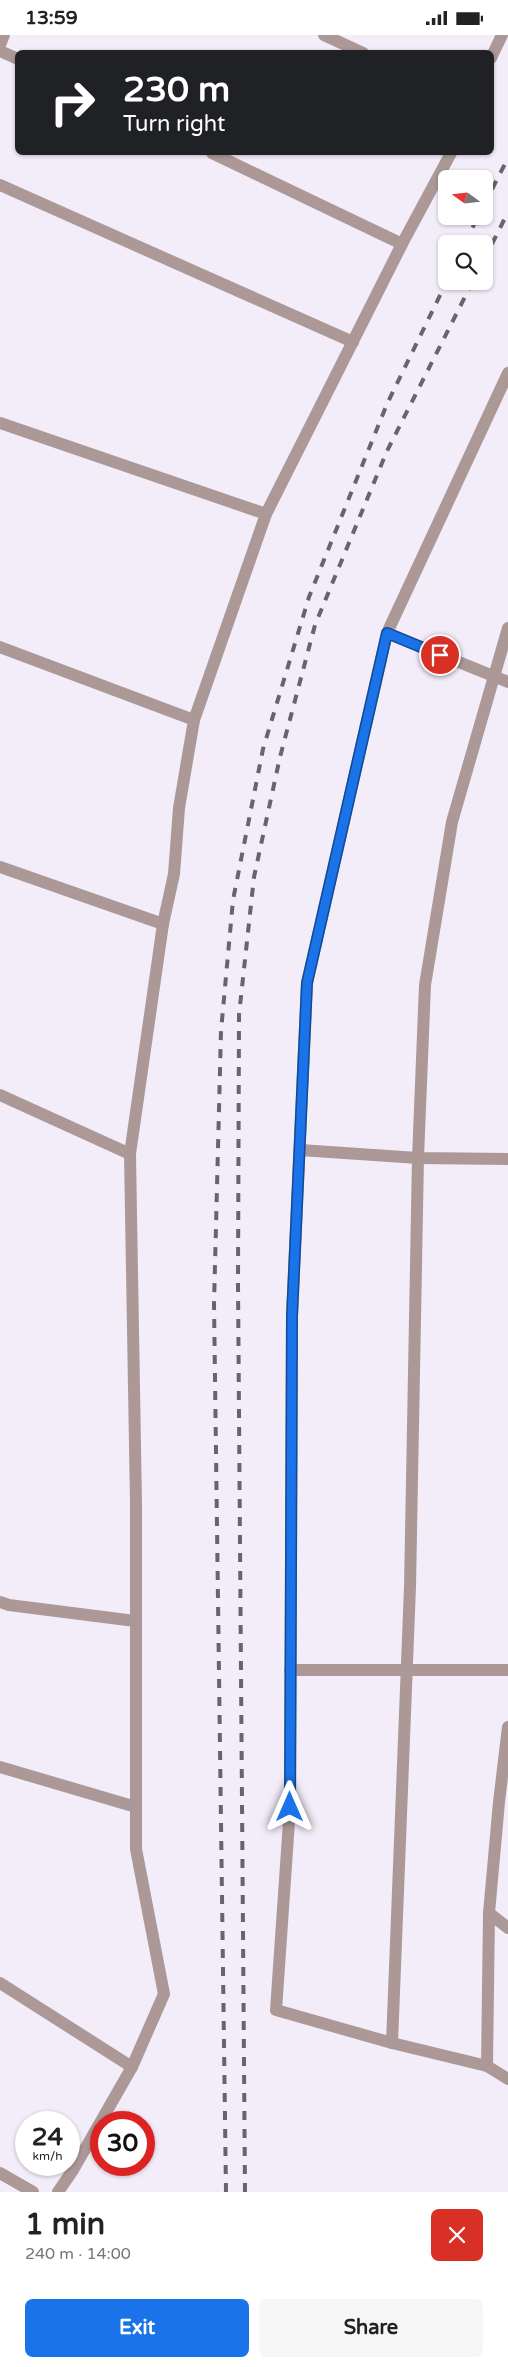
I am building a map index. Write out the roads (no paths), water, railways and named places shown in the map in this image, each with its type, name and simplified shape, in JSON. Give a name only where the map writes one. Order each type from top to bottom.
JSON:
[{"type":"street","points":[[0,45],[4,35]]},
{"type":"street","points":[[324,35],[356,50]]},
{"type":"street","points":[[494,52],[502,35]]},
{"type":"street","points":[[0,51],[15,58]]},
{"type":"street","points":[[216,155],[402,244]]},
{"type":"street","points":[[58,2192],[73,2170],[132,2067],[164,1994],[136,1849],[136,1505],[130,1154],[163,924],[174,874],[179,808],[194,720],[266,514],[402,244],[450,155]]},
{"type":"street","points":[[0,185],[353,341]]},
{"type":"street","points":[[508,373],[387,633],[307,983],[292,1316],[290,1807],[276,2010],[392,2043],[487,2066],[508,2079]]},
{"type":"street","points":[[0,423],[266,514]]},
{"type":"street","points":[[392,2043],[407,1668],[418,1158],[425,985],[452,822],[508,628]]},
{"type":"street","points":[[387,633],[508,682]]},
{"type":"street","points":[[0,647],[194,720]]},
{"type":"street","points":[[0,867],[163,924]]},
{"type":"street","points":[[0,1095],[130,1154]]},
{"type":"street","points":[[300,1150],[418,1158],[508,1159]]},
{"type":"street","points":[[0,1603],[135,1621]]},
{"type":"street","points":[[290,1670],[407,1668],[508,1670]]},
{"type":"street","points":[[487,2066],[489,1913],[503,1805],[508,1727]]},
{"type":"street","points":[[0,1767],[136,1807]]},
{"type":"street","points":[[489,1913],[508,1928]]},
{"type":"street","points":[[0,1983],[132,2067]]},
{"type":"street","points":[[0,2173],[33,2192]]},
{"type":"railway","points":[[493,187],[508,158]]},
{"type":"railway","points":[[493,242],[508,212]]},
{"type":"railway","points":[[469,235],[474,225]]},
{"type":"railway","points":[[226,2192],[214,1304],[221,1031],[233,900],[263,749],[309,597],[387,404],[443,290]]},
{"type":"railway","points":[[245,2192],[238,1283],[239,1015],[254,877],[280,757],[315,625],[387,451],[468,290]]}]
